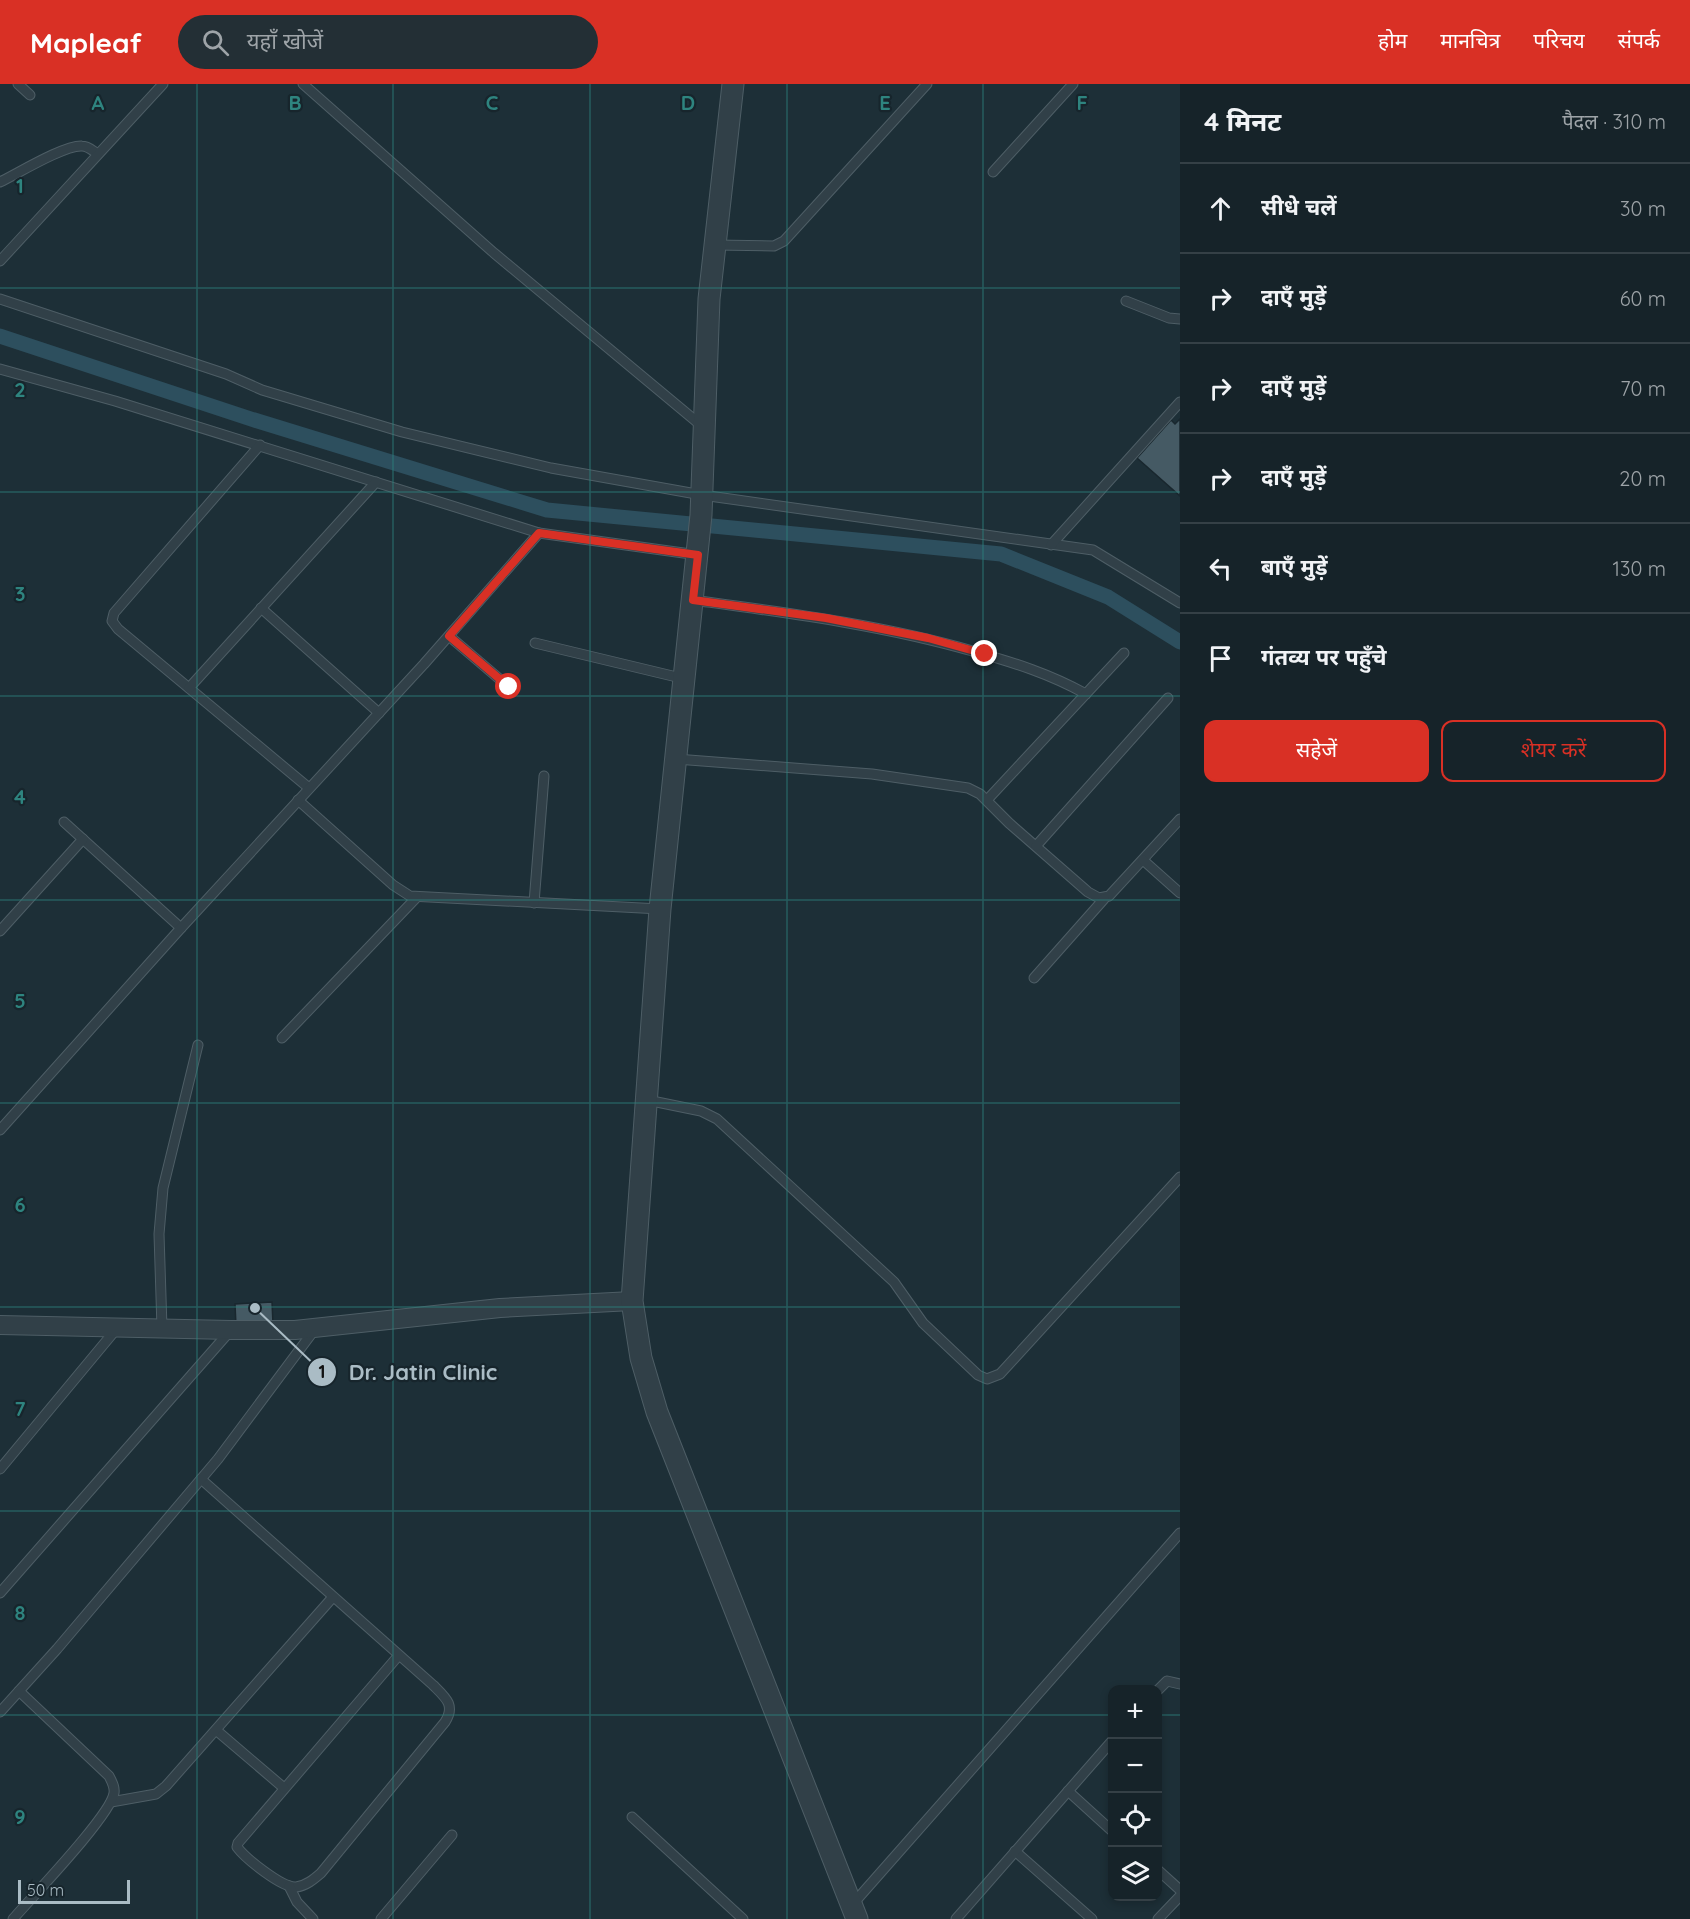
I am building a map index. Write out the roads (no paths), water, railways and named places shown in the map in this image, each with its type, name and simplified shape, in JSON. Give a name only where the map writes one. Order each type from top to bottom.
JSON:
[{"type":"street","points":[[733,84],[709,299],[702,505],[660,909],[632,1301],[641,1358],[657,1412],[855,1912]]},
{"type":"street","points":[[0,1325],[296,1330],[500,1308],[632,1301]]},
{"type":"lane","points":[[18,84],[30,95]]},
{"type":"lane","points":[[0,261],[163,84]]},
{"type":"lane","points":[[303,84],[494,253],[705,428]]},
{"type":"lane","points":[[715,245],[774,246],[784,242],[927,84]]},
{"type":"lane","points":[[993,172],[1073,84]]},
{"type":"lane","points":[[0,182],[63,151],[76,147],[83,146],[98,154]]},
{"type":"lane","points":[[0,299],[226,374],[262,390],[402,432],[702,505],[1093,550],[1180,603]]},
{"type":"lane","points":[[1126,301],[1169,318],[1180,319]]},
{"type":"lane","points":[[0,369],[260,445],[539,533],[698,550]]},
{"type":"lane","points":[[1051,544],[1180,402]]},
{"type":"lane","points":[[260,445],[112,617],[112,621],[118,629],[309,788]]},
{"type":"lane","points":[[189,688],[376,482]]},
{"type":"lane","points":[[0,1130],[181,928],[449,636],[539,533]]},
{"type":"lane","points":[[693,600],[826,618],[928,638],[1044,672],[1086,693]]},
{"type":"lane","points":[[261,608],[379,713]]},
{"type":"lane","points":[[449,636],[509,687]]},
{"type":"lane","points":[[535,643],[685,679]]},
{"type":"lane","points":[[987,800],[1124,653]]},
{"type":"lane","points":[[1036,846],[1168,698]]},
{"type":"lane","points":[[676,759],[872,774],[968,788],[987,800],[1094,896],[1104,898]]},
{"type":"lane","points":[[534,903],[544,777]]},
{"type":"lane","points":[[298,800],[406,894],[417,897],[660,909]]},
{"type":"lane","points":[[1034,978],[1104,898],[1109,896],[1180,819]]},
{"type":"lane","points":[[64,822],[181,928]]},
{"type":"lane","points":[[0,932],[84,839]]},
{"type":"lane","points":[[1143,860],[1180,893]]},
{"type":"lane","points":[[282,1038],[417,897]]},
{"type":"lane","points":[[162,1329],[159,1234],[161,1198],[198,1045]]},
{"type":"lane","points":[[647,1100],[701,1111],[717,1119],[894,1282],[923,1323],[978,1375],[987,1379],[1000,1374],[1180,1177]]},
{"type":"lane","points":[[0,1468],[118,1327]]},
{"type":"lane","points":[[0,1712],[57,1649],[218,1459],[316,1327]]},
{"type":"lane","points":[[0,1593],[231,1330]]},
{"type":"lane","points":[[201,1479],[399,1655],[446,1698],[451,1709],[449,1715],[321,1873],[304,1885],[283,1884],[243,1854],[237,1847],[240,1839],[399,1655]]},
{"type":"lane","points":[[855,1912],[1180,1533]]},
{"type":"lane","points":[[111,1802],[156,1794],[166,1786],[333,1597]]},
{"type":"lane","points":[[1162,1686],[1167,1682],[1180,1684]]},
{"type":"lane","points":[[13,1919],[92,1829],[111,1802],[114,1793],[114,1783],[109,1776],[19,1691]]},
{"type":"lane","points":[[216,1730],[284,1788]]},
{"type":"lane","points":[[962,1917],[1015,1851],[1108,1747]]},
{"type":"lane","points":[[1068,1791],[1108,1826]]},
{"type":"lane","points":[[632,1817],[743,1919]]},
{"type":"lane","points":[[381,1919],[452,1835]]},
{"type":"lane","points":[[1015,1851],[1092,1919]]},
{"type":"lane","points":[[1162,1874],[1180,1890]]},
{"type":"lane","points":[[289,1886],[297,1902],[313,1919]]},
{"type":"lane","points":[[1158,1919],[1180,1896]]},
{"type":"waterway","points":[[0,336],[251,419],[547,510],[1001,554],[1108,597],[1180,642]]},
{"type":"place","name":"Dr. Jatin Clinic","points":[[255,1308]]}]
